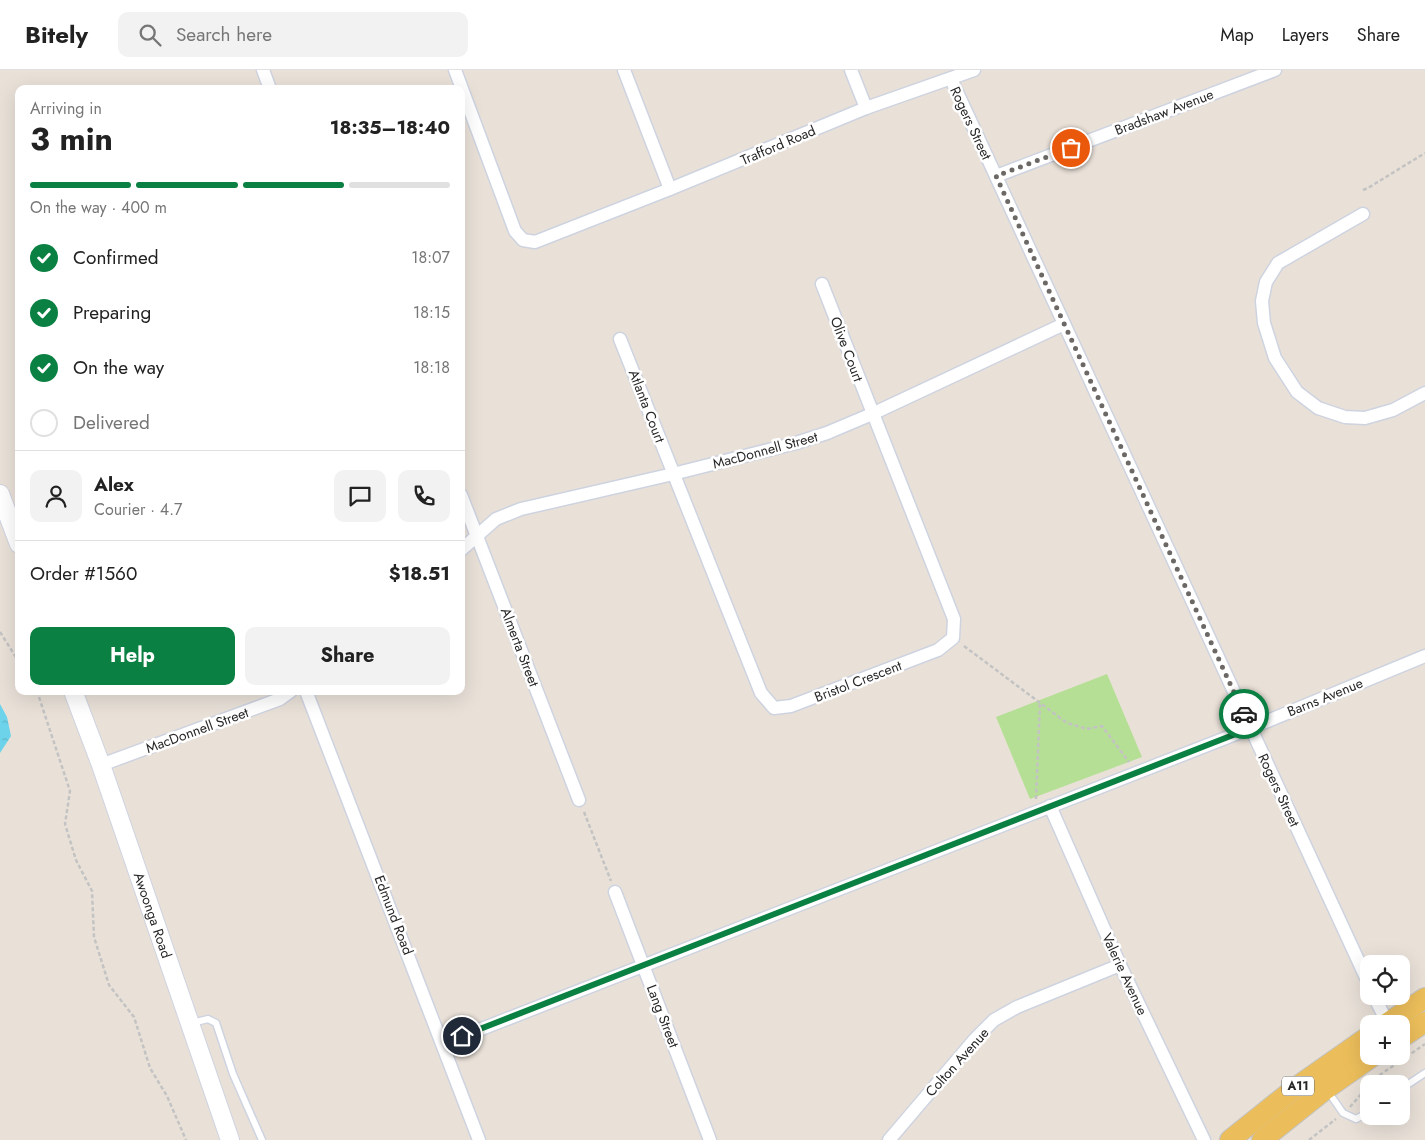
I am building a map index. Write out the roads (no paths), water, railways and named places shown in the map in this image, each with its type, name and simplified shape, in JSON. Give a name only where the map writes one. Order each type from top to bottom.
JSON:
[{"type":"main road","points":[[0,494],[15,533]]},
{"type":"main road","name":"Awoonga Road","points":[[75,695],[230,1140]]},
{"type":"main road","points":[[1399,1015],[1425,998]]},
{"type":"main road","points":[[1410,1032],[1425,1022]]},
{"type":"main road","name":"A11","points":[[1230,1140],[1295,1088],[1360,1042]]},
{"type":"main road","name":"A11","points":[[1262,1140],[1326,1089],[1361,1065]]},
{"type":"street","points":[[263,70],[269,85]]},
{"type":"street","name":"Trafford Road","points":[[455,70],[461,85]]},
{"type":"street","points":[[624,70],[670,190]]},
{"type":"street","points":[[851,70],[866,108]]},
{"type":"street","name":"Trafford Road","points":[[465,97],[517,236],[526,241],[535,242],[670,190],[866,108],[974,70]]},
{"type":"street","name":"Bradshaw Avenue","points":[[996,176],[1276,70]]},
{"type":"street","name":"Rogers Street","points":[[951,79],[1360,964]]},
{"type":"street","points":[[1364,214],[1278,264],[1266,282],[1262,301],[1264,323],[1275,358],[1297,392],[1318,408],[1346,417],[1365,418],[1393,410],[1425,394]]},
{"type":"street","name":"Olive Court","points":[[822,284],[872,414]]},
{"type":"street","name":"MacDonnell Street","points":[[465,546],[496,519],[520,509],[673,474],[796,443],[827,433],[872,414],[1064,324]]},
{"type":"street","name":"Atlanta Court","points":[[620,339],[673,474]]},
{"type":"street","name":"Bristol Crescent","points":[[673,474],[761,693],[774,708],[791,706],[938,650],[953,638],[954,619],[872,414]]},
{"type":"street","name":"Almerta Street","points":[[465,505],[580,800]]},
{"type":"street","name":"Barns Avenue","points":[[444,1044],[1251,728],[1425,656]]},
{"type":"street","name":"MacDonnell Street","points":[[101,765],[280,699],[286,695]]},
{"type":"street","name":"Edmund Road","points":[[308,695],[444,1044],[479,1140]]},
{"type":"street","name":"Valerie Avenue","points":[[1050,806],[1201,1139]]},
{"type":"street","name":"Lang Street","points":[[615,892],[710,1140]]},
{"type":"street","name":"Colton Avenue","points":[[889,1140],[975,1039],[994,1020],[1017,1006],[1120,964]]},
{"type":"lane","points":[[190,1023],[208,1019],[216,1023],[233,1074],[262,1140]]},
{"type":"lane","points":[[1410,1083],[1425,1073]]},
{"type":"lane","points":[[1326,1089],[1348,1116],[1356,1119],[1360,1117]]},
{"type":"water","points":[[0,704],[7,717],[11,736],[0,753]]}]
